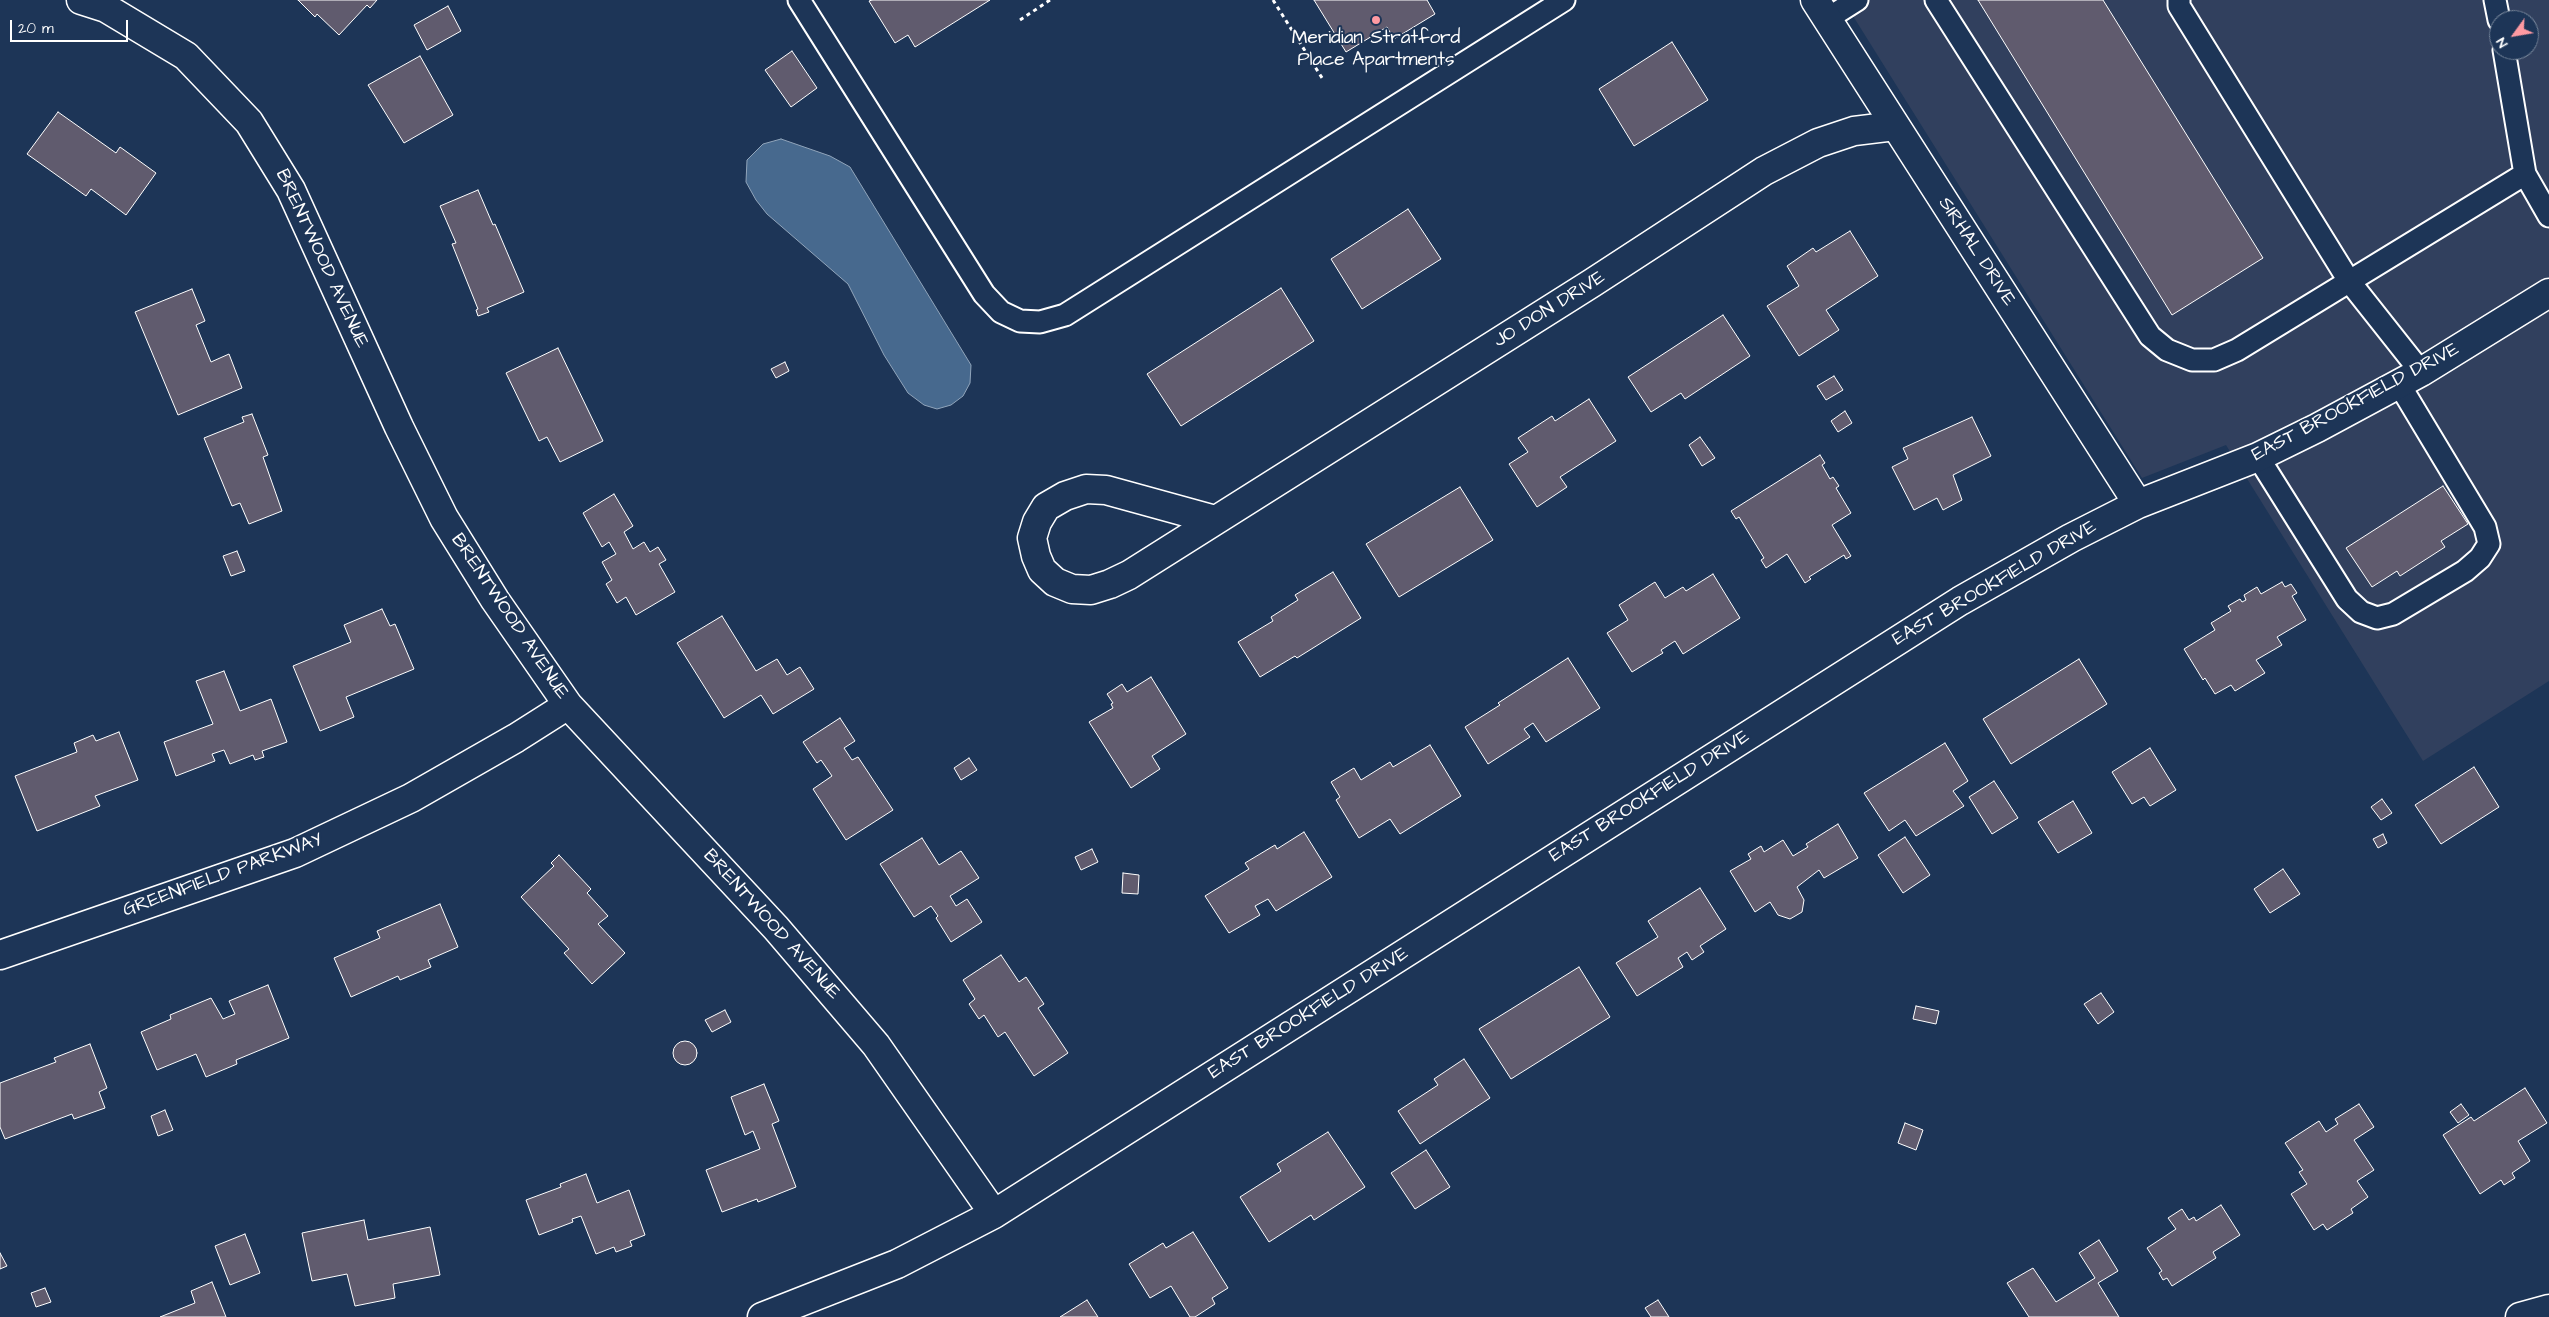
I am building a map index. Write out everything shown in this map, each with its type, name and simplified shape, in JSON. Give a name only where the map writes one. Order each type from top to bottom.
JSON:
[{"type":"street","name":"BRENTWOOD AVENUE","points":[[81,0],[106,8],[186,56],[250,122],[291,190],[399,427],[444,518],[495,600],[568,705],[776,928],[876,1044],[994,1214]]},
{"type":"street","name":"SIRHAL DRIVE","points":[[1821,9],[2138,504]]},
{"type":"street","name":"JO DON DRIVE","points":[[1215,520],[1106,490],[1086,489],[1064,496],[1046,507],[1037,522],[1032,538],[1036,556],[1042,570],[1054,582],[1072,589],[1091,590],[1129,575],[1584,288],[1764,171],[1818,143],[1854,131],[1895,126]]},
{"type":"street","name":"EAST BROOKFIELD DRIVE","points":[[762,1317],[897,1264],[994,1214],[1960,601],[2071,538],[2138,504],[2258,457],[2410,378],[2549,293]]},
{"type":"street","name":"GREENFIELD PARKWAY","points":[[0,955],[295,853],[411,798],[516,738],[568,705]]},
{"type":"street","points":[[2520,1317],[2549,1309]]},
{"type":"lane","points":[[799,0],[984,294],[1001,312],[1020,321],[1040,322],[1065,315],[1564,0]]},
{"type":"lane","points":[[1821,9],[1857,0]]},
{"type":"lane","points":[[1936,0],[2150,336],[2167,350],[2192,360],[2214,360],[2237,350],[2525,174]]},
{"type":"lane","points":[[2179,0],[2179,6],[2410,378],[2485,527],[2489,544],[2480,558],[2465,571],[2393,614],[2377,618],[2361,612],[2347,599],[2258,457]]},
{"type":"lane","points":[[2506,60],[2525,174],[2549,216]]},
{"type":"path","points":[[1020,20],[1050,0]]},
{"type":"path","points":[[1272,0],[1324,81]]},
{"type":"shaded area","points":[[1843,0],[2549,0],[2549,681],[2423,761],[2226,445],[2142,478]]},
{"type":"shaded area","points":[[781,139],[830,156],[850,167],[971,365],[970,383],[963,396],[951,405],[937,409],[924,405],[908,393],[884,355],[848,284],[767,214],[756,200],[746,182],[747,160],[763,144]]},
{"type":"building","points":[[298,0],[377,0],[370,8],[367,5],[339,35],[317,14],[315,17]]},
{"type":"building","points":[[990,0],[915,47],[908,35],[895,43],[869,1]]},
{"type":"building","name":"Meridian Stratford Place Apartments","points":[[1314,0],[1427,0],[1435,14],[1394,39],[1387,27],[1346,52]]},
{"type":"building","points":[[1978,0],[2103,0],[2263,258],[2172,315]]},
{"type":"building","points":[[448,6],[461,31],[427,50],[414,25]]},
{"type":"building","points":[[1672,42],[1708,100],[1634,146],[1599,89]]},
{"type":"building","points":[[792,51],[817,88],[791,107],[765,70]]},
{"type":"building","points":[[420,56],[453,115],[404,143],[368,85]]},
{"type":"building","points":[[58,112],[116,153],[120,147],[156,173],[126,215],[91,189],[86,196],[27,154]]},
{"type":"building","points":[[478,190],[493,225],[495,224],[524,292],[487,308],[489,312],[478,316],[476,310],[478,309],[452,244],[456,243],[440,206]]},
{"type":"building","points":[[1408,209],[1441,259],[1362,309],[1331,259]]},
{"type":"building","points":[[1850,231],[1878,276],[1826,310],[1839,330],[1799,356],[1767,306],[1799,286],[1787,266],[1813,248],[1816,252]]},
{"type":"building","points":[[1281,288],[1314,341],[1181,426],[1147,374]]},
{"type":"building","points":[[192,289],[205,321],[196,325],[211,362],[229,354],[242,388],[178,415],[135,312]]},
{"type":"building","points":[[1723,315],[1750,356],[1685,399],[1681,393],[1651,412],[1628,377]]},
{"type":"building","points":[[558,348],[603,441],[560,462],[547,437],[539,441],[506,373]]},
{"type":"building","points":[[785,362],[789,371],[776,378],[771,369]]},
{"type":"building","points":[[1834,376],[1843,390],[1826,400],[1817,386]]},
{"type":"building","points":[[1589,399],[1616,441],[1560,477],[1567,487],[1537,507],[1509,464],[1528,452],[1518,438],[1552,416],[1555,421]]},
{"type":"building","points":[[1845,411],[1852,423],[1838,432],[1831,421]]},
{"type":"building","points":[[252,414],[268,455],[263,457],[282,511],[249,524],[240,503],[232,506],[204,438],[244,422],[242,417]]},
{"type":"building","points":[[1972,417],[1991,456],[1953,475],[1962,500],[1943,510],[1937,498],[1914,510],[1892,467],[1908,459],[1903,448]]},
{"type":"building","points":[[1700,437],[1715,458],[1702,466],[1689,445]]},
{"type":"building","points":[[1820,455],[1825,463],[1822,465],[1830,479],[1833,477],[1839,486],[1836,488],[1851,513],[1832,525],[1851,556],[1846,559],[1844,555],[1809,577],[1811,579],[1805,583],[1787,554],[1766,568],[1761,560],[1764,558],[1739,517],[1736,519],[1731,511]]},
{"type":"building","points":[[2443,486],[2468,524],[2441,541],[2445,547],[2400,576],[2397,571],[2372,587],[2346,548]]},
{"type":"building","points":[[1460,487],[1493,540],[1399,597],[1366,544]]},
{"type":"building","points":[[614,494],[633,526],[624,532],[633,549],[644,542],[650,552],[658,547],[666,560],[659,564],[675,592],[636,615],[626,597],[617,603],[606,584],[612,580],[602,562],[616,554],[609,542],[602,547],[583,513]]},
{"type":"building","points":[[237,551],[245,571],[231,576],[223,556]]},
{"type":"building","points":[[1333,572],[1361,618],[1297,658],[1295,656],[1260,677],[1238,642],[1273,621],[1271,617],[1298,600],[1295,595]]},
{"type":"building","points":[[1713,574],[1740,618],[1683,654],[1675,641],[1661,650],[1663,653],[1632,672],[1607,633],[1628,620],[1619,605],[1655,582],[1665,598],[1683,587],[1686,591]]},
{"type":"building","points":[[2282,582],[2285,587],[2291,584],[2297,593],[2292,596],[2306,620],[2277,637],[2282,645],[2256,660],[2265,673],[2235,691],[2231,685],[2215,694],[2205,678],[2203,680],[2184,649],[2215,630],[2211,623],[2231,611],[2228,606],[2240,599],[2242,602],[2246,600],[2244,595],[2257,587],[2261,594]]},
{"type":"building","points":[[382,609],[390,626],[395,624],[414,669],[346,697],[354,717],[320,731],[293,666],[351,642],[344,625]]},
{"type":"building","points":[[722,616],[756,671],[777,659],[787,675],[800,667],[814,689],[773,714],[761,695],[724,718],[677,643]]},
{"type":"building","points":[[1568,658],[1600,708],[1546,742],[1533,723],[1524,729],[1530,737],[1488,764],[1465,727],[1500,705],[1498,703]]},
{"type":"building","points":[[2079,659],[2107,704],[2011,764],[1983,719]]},
{"type":"building","points":[[224,671],[240,711],[271,699],[287,742],[262,751],[264,757],[255,760],[253,755],[230,764],[224,750],[212,754],[215,761],[176,776],[164,742],[213,724],[196,681]]},
{"type":"building","points":[[1151,677],[1186,734],[1152,756],[1160,769],[1131,788],[1089,722],[1113,708],[1111,704],[1113,703],[1107,694],[1122,684],[1127,692]]},
{"type":"building","points":[[840,718],[855,741],[844,748],[852,760],[858,757],[893,810],[846,840],[813,789],[832,776],[821,760],[817,763],[803,742]]},
{"type":"building","points":[[119,732],[138,780],[95,796],[100,806],[37,831],[15,776],[77,752],[74,743],[93,735],[96,741]]},
{"type":"building","points":[[1945,743],[1968,781],[1953,791],[1964,806],[1916,836],[1905,820],[1889,831],[1864,793]]},
{"type":"building","points":[[1430,745],[1461,796],[1400,834],[1390,819],[1359,838],[1336,800],[1340,797],[1331,782],[1354,768],[1361,780],[1390,762],[1393,767]]},
{"type":"building","points":[[2150,748],[2176,790],[2150,806],[2144,797],[2132,804],[2112,772]]},
{"type":"building","points":[[969,758],[977,770],[961,780],[954,768]]},
{"type":"building","points":[[2474,767],[2499,807],[2441,844],[2415,805]]},
{"type":"building","points":[[1994,781],[2018,818],[1992,834],[1969,797]]},
{"type":"building","points":[[2382,799],[2392,813],[2381,820],[2371,807]]},
{"type":"building","points":[[2073,801],[2092,833],[2058,853],[2038,822]]},
{"type":"building","points":[[1838,824],[1858,858],[1824,878],[1819,870],[1797,887],[1804,900],[1802,912],[1790,919],[1778,915],[1770,902],[1755,912],[1730,871],[1751,859],[1748,854],[1761,846],[1764,852],[1783,840],[1793,856],[1808,847],[1806,844]]},
{"type":"building","points":[[1304,832],[1332,877],[1276,911],[1268,899],[1255,906],[1260,915],[1229,933],[1205,896],[1249,869],[1245,863],[1275,845],[1277,849]]},
{"type":"building","points":[[2383,834],[2387,843],[2378,848],[2373,839]]},
{"type":"building","points":[[1905,837],[1930,875],[1903,893],[1878,855]]},
{"type":"building","points":[[922,838],[939,865],[961,851],[979,878],[950,896],[956,906],[967,899],[982,922],[951,942],[931,906],[914,917],[880,864]]},
{"type":"building","points":[[1092,849],[1098,862],[1081,870],[1075,857]]},
{"type":"building","points":[[559,855],[591,889],[587,893],[608,916],[598,924],[625,953],[592,984],[564,953],[569,949],[521,897],[554,866],[551,863]]},
{"type":"building","points":[[2283,869],[2300,894],[2270,913],[2254,889]]},
{"type":"building","points":[[1123,873],[1139,875],[1138,894],[1122,893]]},
{"type":"building","points":[[1700,888],[1726,929],[1700,946],[1704,952],[1692,960],[1687,952],[1678,958],[1683,967],[1637,996],[1616,963],[1658,937],[1648,921]]},
{"type":"building","points":[[440,904],[458,947],[428,960],[431,967],[400,980],[398,976],[351,997],[334,958],[380,938],[377,931]]},
{"type":"building","points":[[1001,955],[1019,982],[1026,977],[1044,1004],[1038,1008],[1068,1053],[1034,1076],[1005,1032],[998,1037],[984,1015],[979,1019],[969,1004],[975,999],[963,980]]},
{"type":"building","points":[[1579,967],[1610,1017],[1511,1079],[1479,1029]]},
{"type":"building","points":[[268,985],[289,1038],[236,1060],[237,1064],[206,1077],[196,1054],[157,1070],[141,1032],[171,1019],[170,1015],[211,998],[223,1019],[235,1014],[229,1001]]},
{"type":"building","points":[[2101,993],[2114,1012],[2098,1024],[2084,1004]]},
{"type":"building","points":[[1916,1006],[1939,1011],[1936,1024],[1913,1019]]},
{"type":"building","points":[[725,1010],[731,1022],[712,1032],[705,1020]]},
{"type":"building","points":[[685,1041],[694,1044],[697,1053],[694,1062],[685,1065],[676,1062],[673,1053],[676,1044]]},
{"type":"building","points":[[90,1044],[107,1088],[99,1092],[105,1108],[74,1119],[72,1114],[5,1139],[0,1127],[0,1083],[56,1062],[54,1058]]},
{"type":"building","points":[[1464,1059],[1490,1098],[1420,1144],[1398,1111],[1438,1085],[1434,1079]]},
{"type":"building","points":[[764,1084],[779,1121],[772,1124],[796,1187],[758,1202],[757,1199],[722,1212],[706,1170],[760,1149],[753,1131],[745,1135],[731,1097]]},
{"type":"building","points":[[2525,1088],[2547,1123],[2518,1141],[2530,1161],[2512,1173],[2515,1178],[2504,1185],[2501,1180],[2480,1194],[2443,1135],[2471,1117],[2474,1121]]},
{"type":"building","points":[[2359,1104],[2374,1127],[2354,1140],[2374,1170],[2357,1181],[2368,1197],[2351,1209],[2353,1213],[2327,1230],[2323,1224],[2314,1230],[2291,1194],[2307,1184],[2299,1172],[2303,1170],[2285,1143],[2319,1121],[2326,1132],[2338,1124],[2335,1119]]},
{"type":"building","points":[[2461,1104],[2469,1115],[2458,1123],[2450,1112]]},
{"type":"building","points":[[165,1110],[173,1130],[158,1136],[151,1116]]},
{"type":"building","points":[[1905,1123],[1923,1130],[1916,1150],[1898,1143]]},
{"type":"building","points":[[1328,1132],[1365,1187],[1314,1220],[1311,1215],[1269,1242],[1240,1197],[1281,1171],[1277,1164]]},
{"type":"building","points":[[1426,1150],[1450,1187],[1415,1209],[1391,1173]]},
{"type":"building","points":[[586,1174],[597,1203],[629,1190],[645,1235],[630,1241],[632,1246],[616,1252],[614,1247],[596,1254],[581,1216],[572,1219],[573,1222],[539,1235],[526,1200],[561,1187],[560,1184]]},
{"type":"building","points":[[2221,1205],[2240,1235],[2213,1252],[2216,1258],[2172,1286],[2167,1278],[2163,1280],[2159,1273],[2162,1271],[2147,1248],[2176,1229],[2168,1218],[2182,1209],[2189,1220],[2194,1217],[2196,1221]]},
{"type":"building","points":[[364,1220],[368,1240],[430,1227],[440,1275],[393,1284],[395,1298],[355,1306],[347,1274],[312,1281],[302,1233]]},
{"type":"building","points":[[1193,1232],[1228,1288],[1212,1298],[1215,1304],[1195,1317],[1190,1317],[1171,1286],[1150,1298],[1129,1264],[1163,1243],[1166,1248]]},
{"type":"building","points":[[245,1234],[260,1273],[230,1285],[215,1246]]},
{"type":"building","points":[[2099,1240],[2118,1271],[2098,1283],[2119,1317],[2029,1317],[2007,1283],[2033,1268],[2056,1302],[2095,1278],[2079,1253]]},
{"type":"building","points":[[0,1253],[7,1266],[0,1269]]},
{"type":"building","points":[[212,1282],[226,1317],[160,1317],[195,1303],[191,1291]]},
{"type":"building","points":[[45,1288],[51,1302],[36,1307],[31,1293]]},
{"type":"building","points":[[1087,1300],[1098,1317],[1060,1317]]},
{"type":"building","points":[[1658,1300],[1669,1317],[1651,1317],[1645,1308]]},
{"type":"place","name":"Meridian Stratford Place Apartments","points":[[1376,20]]}]
